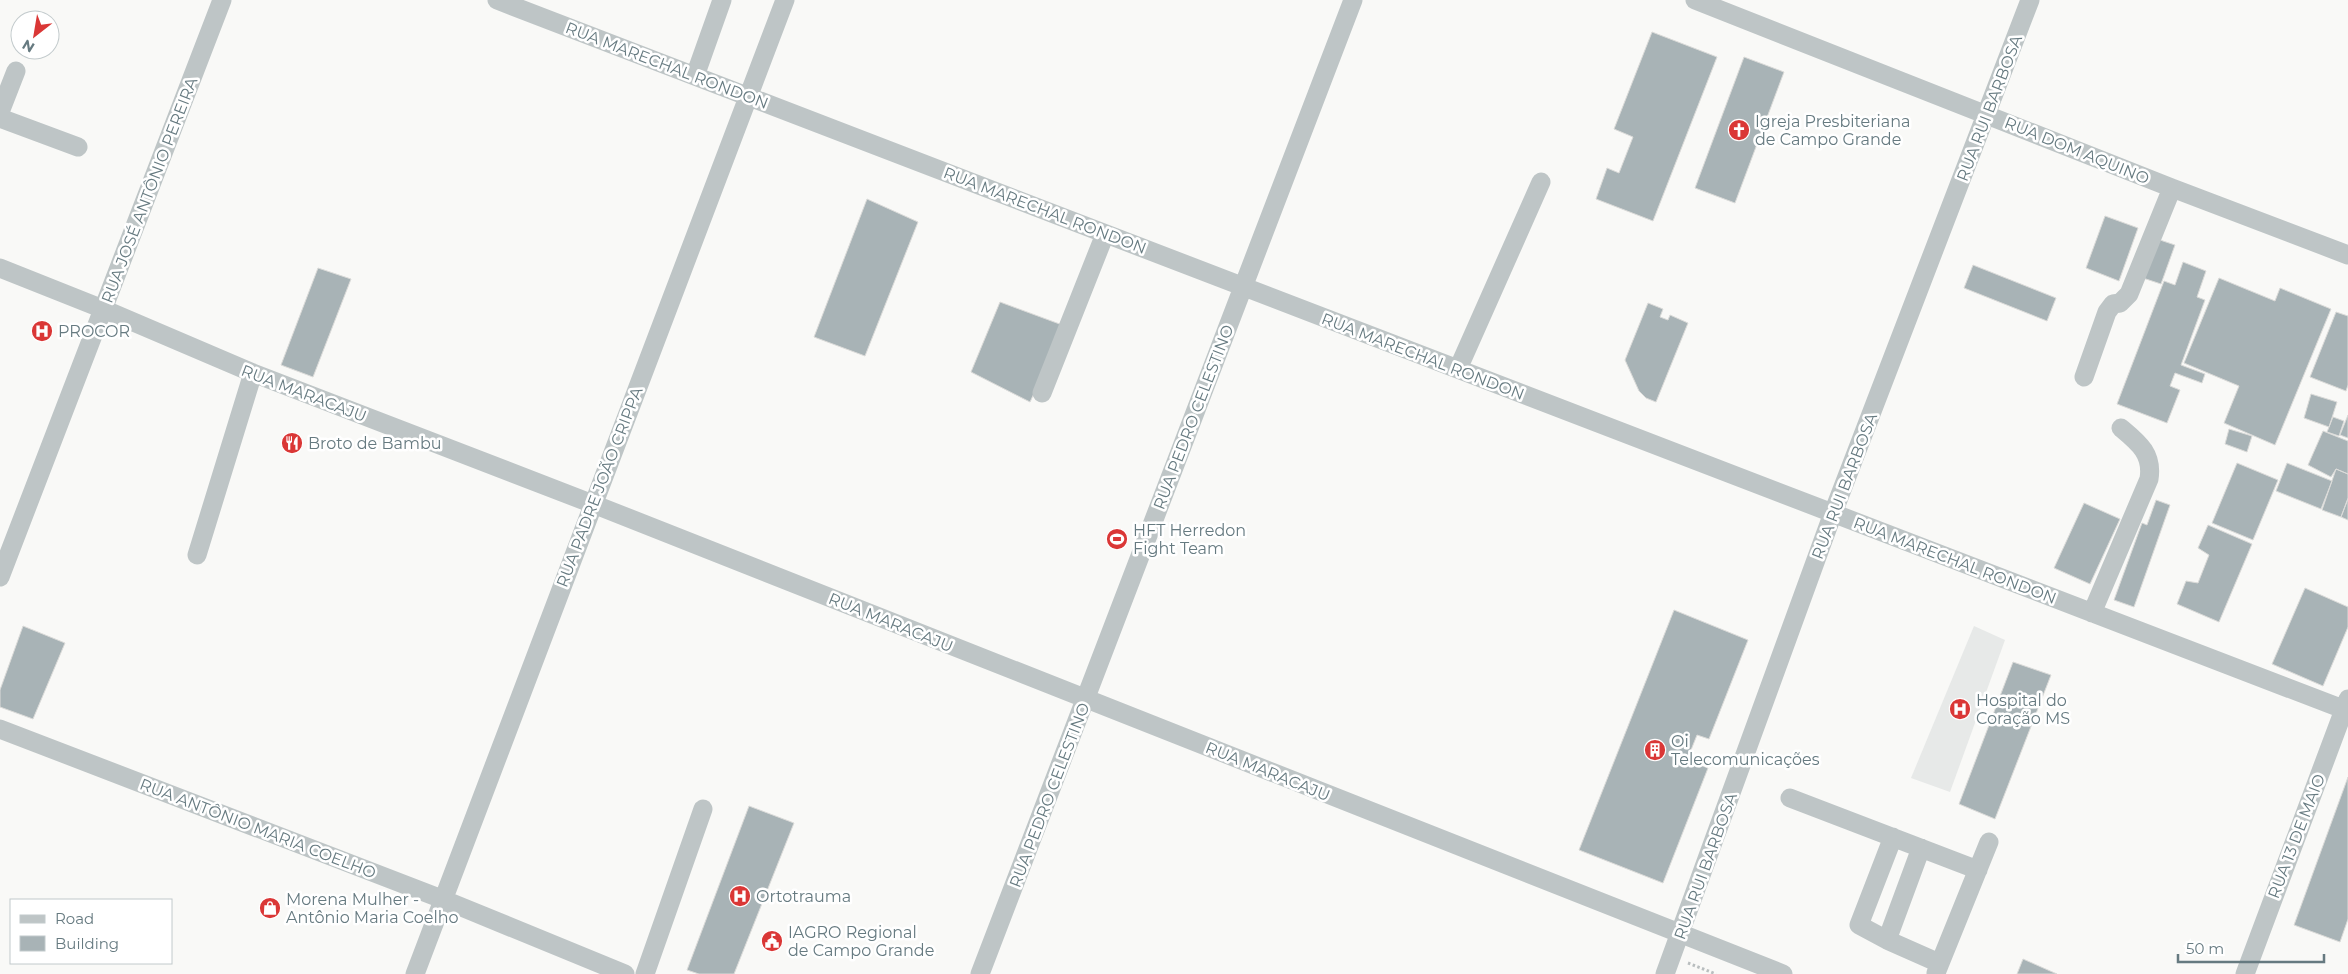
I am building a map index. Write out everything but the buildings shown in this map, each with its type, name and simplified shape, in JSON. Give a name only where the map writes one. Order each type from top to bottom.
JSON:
[{"type":"street","name":"RUA JOSÉ ANTÔNIO PEREIRA","points":[[0,576],[222,0]]},
{"type":"street","name":"RUA MARECHAL RONDON","points":[[497,0],[2092,613],[2347,707]]},
{"type":"street","points":[[695,76],[722,0]]},
{"type":"street","name":"RUA PADRE JOÃO CRIPPA","points":[[415,974],[442,898],[786,0]]},
{"type":"street","name":"RUA PEDRO CELESTINO","points":[[980,974],[1353,0]]},
{"type":"street","name":"RUA DOM AQUINO","points":[[1695,0],[2172,188],[2348,255]]},
{"type":"street","name":"RUA RUI BARBOSA","points":[[1665,974],[1833,513],[2030,0]]},
{"type":"street","points":[[0,112],[16,71]]},
{"type":"street","points":[[0,118],[78,147]]},
{"type":"street","points":[[1458,369],[1541,182]]},
{"type":"street","points":[[2084,377],[2107,312],[2113,304],[2120,303],[2129,294],[2172,188]]},
{"type":"street","points":[[1042,393],[1105,234]]},
{"type":"street","name":"RUA MARACAJU","points":[[0,268],[103,309],[253,374],[593,504],[1680,935],[1783,974]]},
{"type":"street","points":[[197,555],[253,374]]},
{"type":"street","points":[[2092,613],[2149,479],[2151,469],[2148,456],[2141,444],[2120,428]]},
{"type":"street","name":"RUA 13 DE MAIO","points":[[2245,974],[2347,707]]},
{"type":"street","name":"RUA ANTÔNIO MARIA COELHO","points":[[0,729],[442,898],[625,974]]},
{"type":"street","points":[[1790,798],[1978,870]]},
{"type":"street","points":[[645,974],[703,809]]},
{"type":"street","points":[[1893,837],[1859,925],[1937,968],[1989,842]]},
{"type":"street","points":[[1887,940],[1920,848]]},
{"type":"path","points":[[1684,968],[1686,963],[1716,974]]},
{"type":"shaded area","name":"Hospital do Coração MS","points":[[1974,626],[2005,640],[1950,792],[1911,778]]},
{"type":"place","name":"Igreja Presbiteriana de Campo Grande","points":[[1739,130]]},
{"type":"place","name":"PROCOR","points":[[42,331]]},
{"type":"place","name":"Broto de Bambu","points":[[292,443]]},
{"type":"place","name":"HFT Herredon Fight Team","points":[[1117,539]]},
{"type":"place","name":"Hospital do Coração MS","points":[[1960,709]]},
{"type":"place","name":"Oi Telecomunicações","points":[[1655,750]]},
{"type":"place","name":"Ortotrauma","points":[[740,896]]},
{"type":"place","name":"Morena Mulher - Antônio Maria Coelho","points":[[270,908]]},
{"type":"place","name":"IAGRO Regional de Campo Grande","points":[[772,941]]}]
